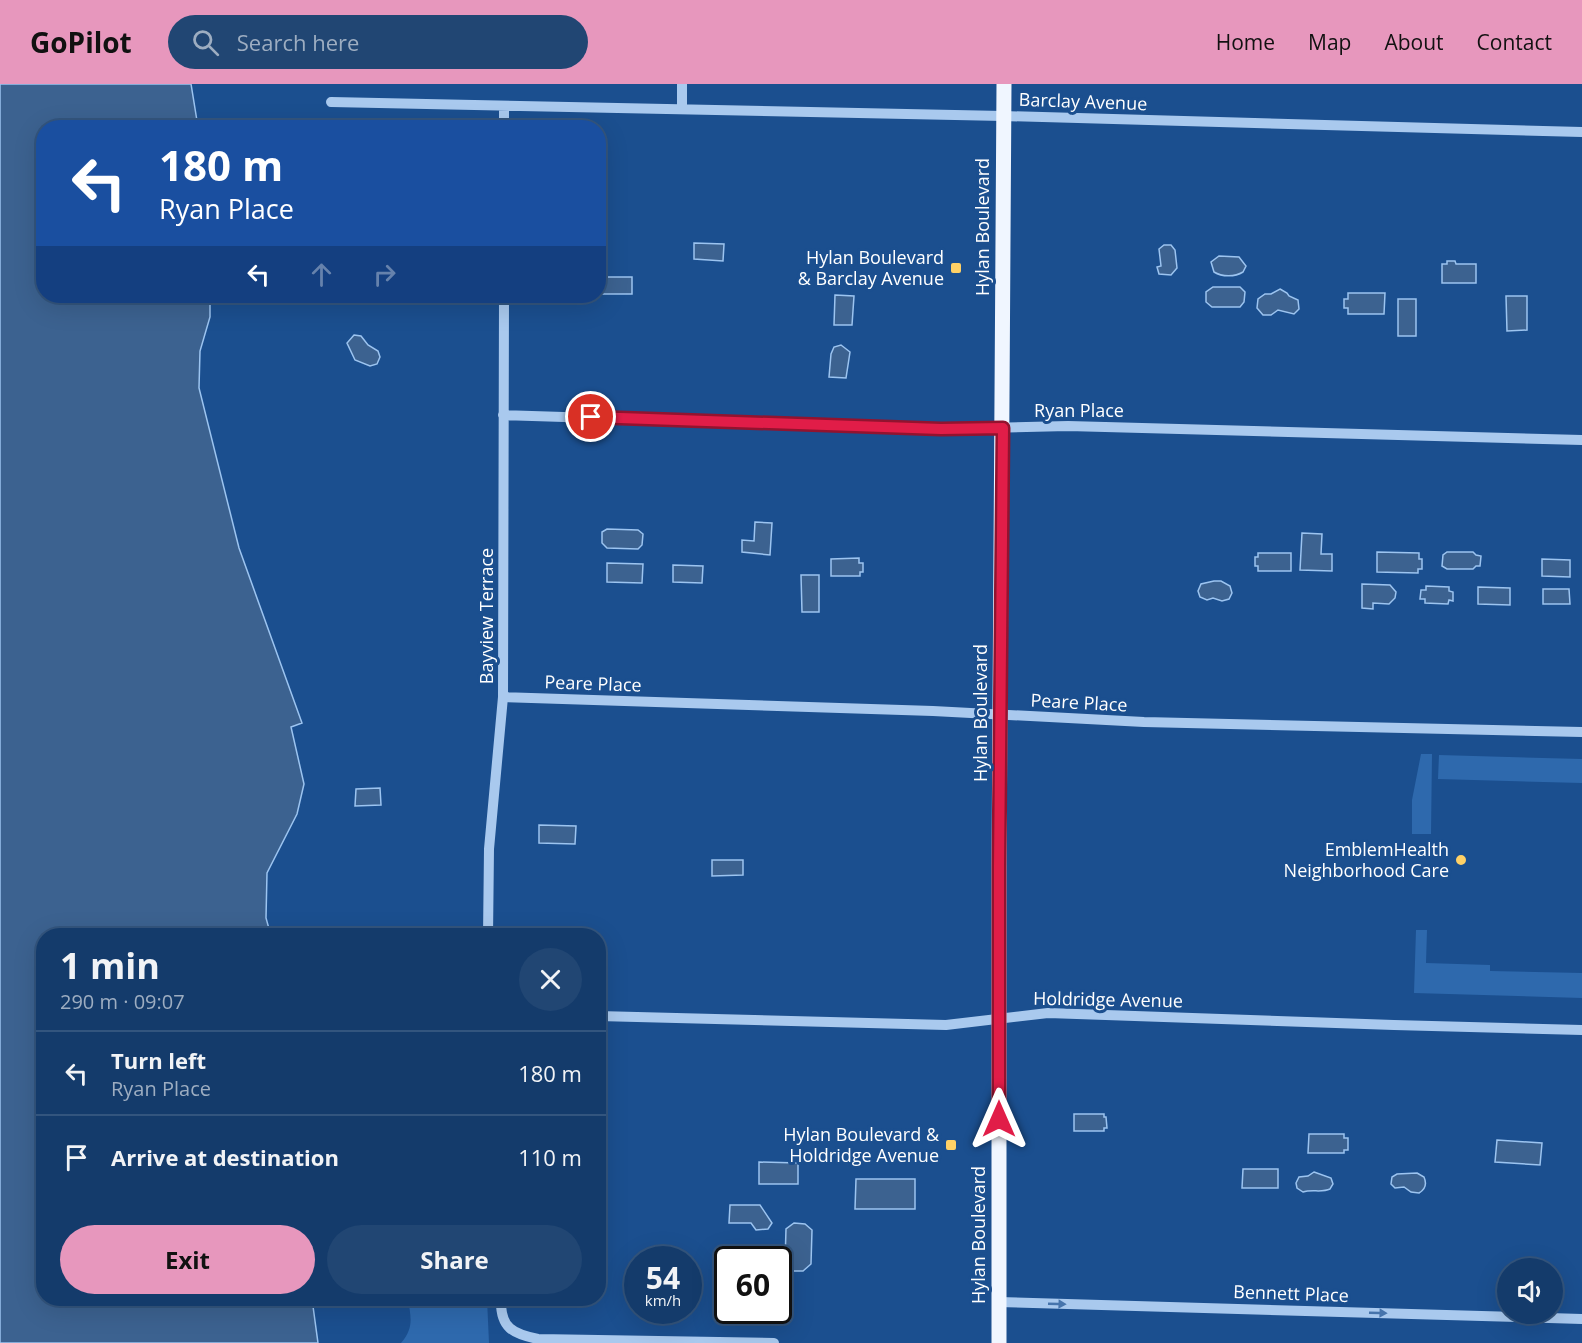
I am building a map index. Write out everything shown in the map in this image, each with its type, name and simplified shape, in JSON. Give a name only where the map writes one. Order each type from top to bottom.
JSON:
[{"type":"main road","name":"Hylan Boulevard","points":[[999,1343],[1004,84]]},
{"type":"street","points":[[682,84],[682,109]]},
{"type":"street","name":"Barclay Avenue","points":[[331,102],[1003,116],[1582,132]]},
{"type":"street","points":[[504,106],[504,120]]},
{"type":"street","name":"Bayview Terrace","points":[[488,928],[489,849],[503,697],[504,303]]},
{"type":"street","name":"Ryan Place","points":[[503,415],[941,429],[1068,426],[1582,440]]},
{"type":"street","name":"Peare Place","points":[[503,697],[1144,722],[1582,732]]},
{"type":"street","name":"Holdridge Avenue","points":[[606,1016],[946,1025],[1048,1013],[1582,1029]]},
{"type":"street","name":"Bennett Place","points":[[998,1302],[1582,1319]]},
{"type":"street","points":[[501,1306],[505,1323],[513,1332],[538,1339],[774,1343]]},
{"type":"shaded area","points":[[0,84],[191,84],[197,120],[36,120],[36,303],[210,303],[210,317],[200,351],[199,388],[239,548],[302,723],[291,727],[304,784],[297,814],[267,873],[266,918],[269,928],[36,928],[36,1306],[313,1306],[318,1343],[0,1343]]},
{"type":"shaded area","points":[[694,243],[724,244],[723,261],[694,259]]},
{"type":"shaded area","points":[[1164,245],[1171,245],[1175,250],[1177,268],[1171,275],[1159,274],[1157,267],[1161,266],[1159,249]]},
{"type":"shaded area","points":[[1219,256],[1239,257],[1246,266],[1243,272],[1228,276],[1214,272],[1211,262]]},
{"type":"shaded area","points":[[1447,261],[1455,261],[1456,264],[1476,264],[1476,283],[1442,283],[1442,264],[1447,264]]},
{"type":"shaded area","points":[[606,277],[632,277],[632,294],[606,294]]},
{"type":"shaded area","points":[[1213,287],[1240,287],[1245,292],[1244,302],[1240,307],[1212,307],[1206,302],[1206,292]]},
{"type":"shaded area","points":[[1280,289],[1298,300],[1299,309],[1294,314],[1278,310],[1271,315],[1263,315],[1257,308],[1258,299]]},
{"type":"shaded area","points":[[1348,293],[1385,293],[1384,314],[1348,314],[1348,308],[1344,308],[1344,299],[1348,299]]},
{"type":"shaded area","points":[[835,295],[854,296],[852,325],[834,325]]},
{"type":"shaded area","points":[[1506,296],[1527,296],[1527,330],[1507,331]]},
{"type":"shaded area","points":[[1398,299],[1416,299],[1416,336],[1398,336]]},
{"type":"shaded area","points":[[354,335],[361,336],[368,345],[378,351],[380,357],[377,364],[370,366],[355,360],[347,343]]},
{"type":"shaded area","points":[[841,345],[850,352],[846,378],[829,377],[831,354],[834,347]]},
{"type":"shaded area","points":[[755,522],[772,523],[770,555],[742,552],[742,540],[754,541]]},
{"type":"shaded area","points":[[607,529],[638,530],[643,534],[642,545],[638,549],[607,548],[602,543],[602,532]]},
{"type":"shaded area","points":[[1302,533],[1322,534],[1321,554],[1332,554],[1332,571],[1300,570]]},
{"type":"shaded area","points":[[1377,552],[1419,553],[1419,559],[1422,559],[1422,569],[1418,569],[1418,573],[1377,572]]},
{"type":"shaded area","points":[[1447,552],[1473,552],[1481,556],[1480,566],[1473,569],[1447,569],[1442,566],[1443,555]]},
{"type":"shaded area","points":[[1258,553],[1291,553],[1291,571],[1258,571],[1258,566],[1255,566],[1255,557],[1258,557]]},
{"type":"shaded area","points":[[859,558],[859,563],[863,563],[863,572],[860,572],[860,576],[831,576],[831,559]]},
{"type":"shaded area","points":[[1542,559],[1570,560],[1570,577],[1542,576]]},
{"type":"shaded area","points":[[607,563],[643,564],[642,583],[607,582]]},
{"type":"shaded area","points":[[673,565],[703,566],[702,583],[673,582]]},
{"type":"shaded area","points":[[801,575],[819,575],[819,612],[802,612]]},
{"type":"shaded area","points":[[1221,581],[1230,586],[1232,593],[1229,599],[1207,600],[1200,597],[1198,591],[1201,584]]},
{"type":"shaded area","points":[[1362,584],[1390,585],[1396,592],[1395,598],[1389,604],[1373,603],[1373,609],[1362,608]]},
{"type":"shaded area","points":[[1426,586],[1449,587],[1449,591],[1453,592],[1453,601],[1449,600],[1448,604],[1425,603],[1425,599],[1420,599],[1421,590],[1426,590]]},
{"type":"shaded area","points":[[1478,587],[1510,588],[1510,605],[1478,604]]},
{"type":"shaded area","points":[[1543,589],[1569,589],[1570,604],[1543,604]]},
{"type":"shaded area","points":[[1421,754],[1432,754],[1431,834],[1412,834],[1412,800]]},
{"type":"shaded area","points":[[1439,755],[1582,759],[1582,783],[1438,779]]},
{"type":"shaded area","points":[[380,788],[381,805],[355,806],[356,789]]},
{"type":"shaded area","points":[[539,825],[576,826],[575,844],[539,843]]},
{"type":"shaded area","points":[[712,860],[743,860],[743,875],[712,876]]},
{"type":"shaded area","points":[[1416,930],[1427,930],[1426,963],[1490,965],[1490,971],[1582,973],[1582,998],[1414,993]]},
{"type":"shaded area","points":[[1074,1114],[1104,1114],[1107,1128],[1104,1128],[1104,1131],[1074,1131]]},
{"type":"shaded area","points":[[1309,1134],[1344,1134],[1344,1138],[1348,1138],[1348,1150],[1344,1150],[1344,1153],[1308,1153]]},
{"type":"shaded area","points":[[1497,1140],[1542,1143],[1540,1165],[1495,1162]]},
{"type":"shaded area","points":[[759,1162],[798,1163],[798,1184],[759,1184]]},
{"type":"shaded area","points":[[1243,1169],[1278,1169],[1278,1188],[1242,1188]]},
{"type":"shaded area","points":[[1314,1172],[1331,1178],[1333,1184],[1330,1189],[1303,1192],[1297,1188],[1296,1183],[1299,1177],[1308,1176]]},
{"type":"shaded area","points":[[1417,1173],[1424,1177],[1425,1182],[1424,1188],[1419,1193],[1411,1192],[1404,1187],[1395,1188],[1391,1184],[1392,1177],[1397,1174]]},
{"type":"shaded area","points":[[856,1179],[915,1179],[915,1209],[855,1209]]},
{"type":"shaded area","points":[[730,1205],[760,1205],[772,1223],[768,1229],[756,1230],[751,1223],[729,1223]]},
{"type":"shaded area","points":[[794,1223],[805,1224],[812,1230],[811,1264],[803,1271],[792,1270],[792,1246],[786,1246],[786,1229]]},
{"type":"shaded area","points":[[409,1306],[487,1306],[489,1343],[401,1343],[410,1327]]},
{"type":"place","name":"Hylan Boulevard & Barclay Avenue","points":[[956,268]]},
{"type":"place","name":"EmblemHealth Neighborhood Care","points":[[1461,860]]},
{"type":"place","name":"Hylan Boulevard & Holdridge Avenue","points":[[951,1145]]},
{"type":"route","points":[[591,417],[941,429],[1003,428],[999,1119]]}]
